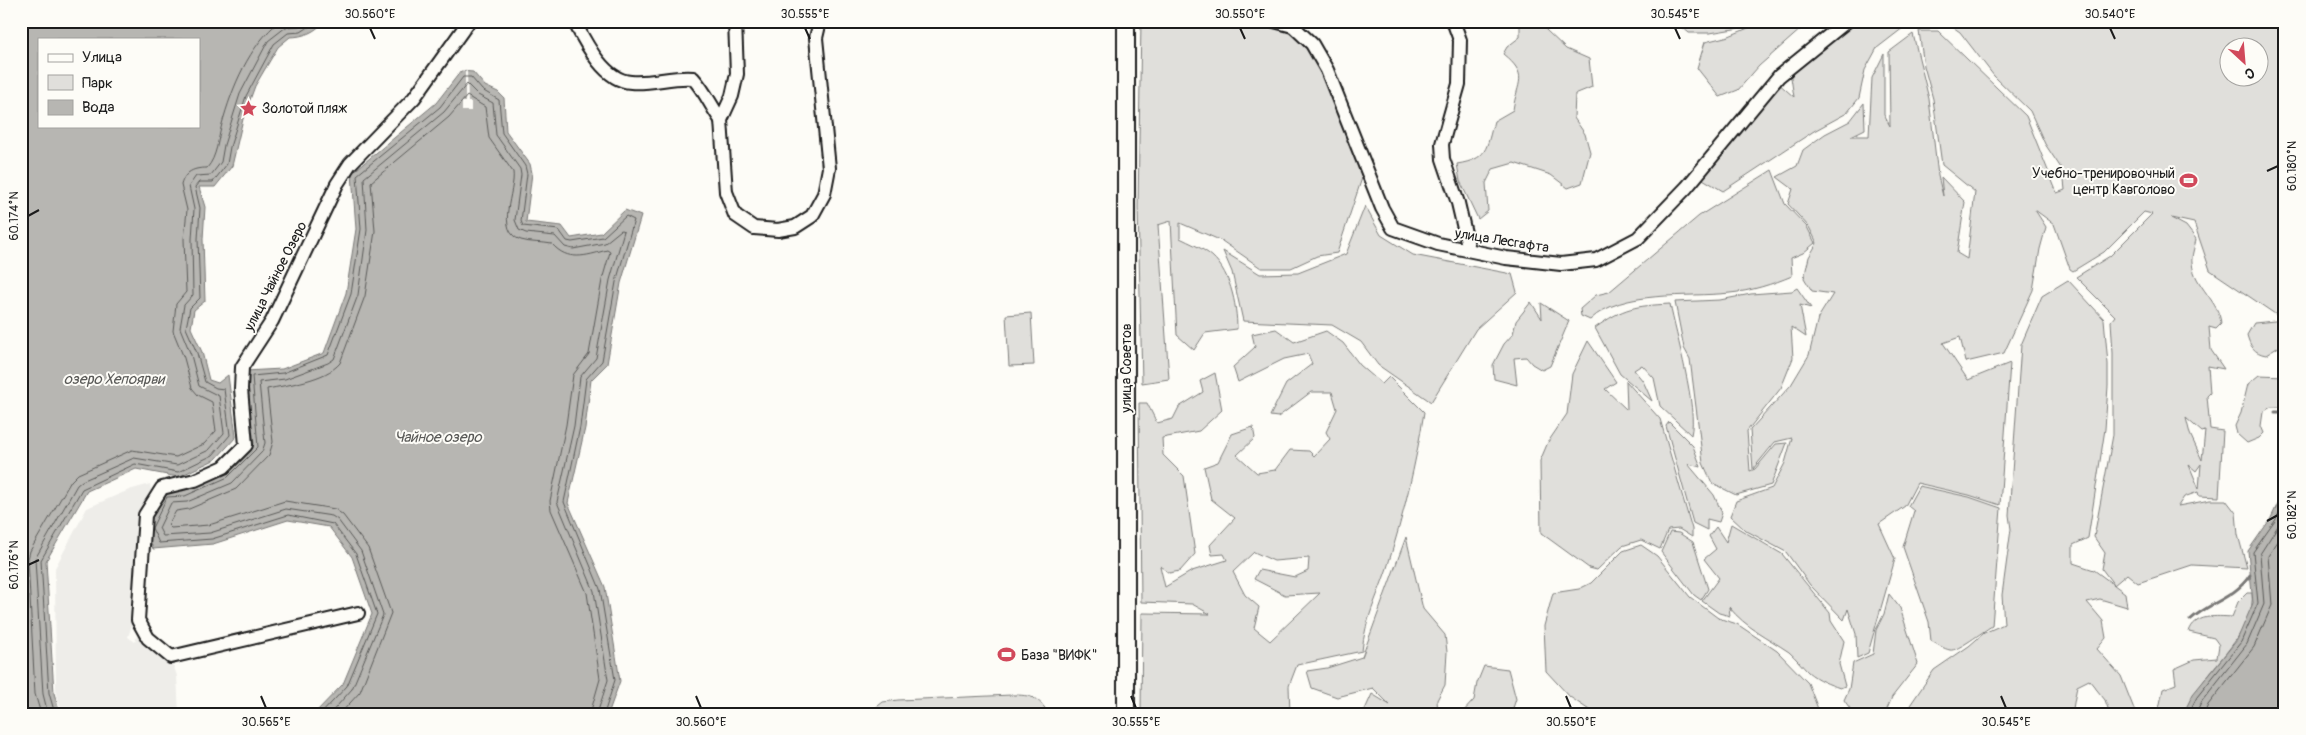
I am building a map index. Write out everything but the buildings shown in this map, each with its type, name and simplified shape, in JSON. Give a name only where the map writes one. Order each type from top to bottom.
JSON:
[{"type":"main road","name":"улица Советов","points":[[1126,21],[1126,714]]},
{"type":"street","name":"улица Чайное Озеро","points":[[358,613],[172,657],[148,638],[138,620],[144,515],[162,488],[195,480],[224,466],[246,445],[241,389],[242,367],[272,321],[337,184],[350,164],[414,98],[469,21]]},
{"type":"street","points":[[574,21],[600,66],[630,83],[682,77],[694,78],[703,89],[712,108],[721,120]]},
{"type":"street","points":[[735,21],[737,74],[732,96],[721,120],[726,192],[735,215],[754,228],[778,230],[795,227],[812,216],[824,194],[829,168],[816,38],[820,21]]},
{"type":"street","name":"улица Лесгафта","points":[[1274,21],[1293,26],[1312,44],[1327,70],[1382,208],[1393,228],[1438,244],[1506,258],[1561,264],[1596,260],[1638,238],[1687,187],[1779,76],[1847,21]]},
{"type":"street","points":[[1453,21],[1460,40],[1459,84],[1442,144],[1443,159],[1458,203],[1469,250]]},
{"type":"shaded area","points":[[150,484],[152,496],[133,622],[128,637],[135,642],[137,636],[146,638],[171,658],[177,676],[179,714],[62,714],[56,693],[55,568],[87,508],[129,490]]},
{"type":"green space","points":[[1141,21],[1262,21],[1300,38],[1322,73],[1354,141],[1362,178],[1337,253],[1317,256],[1291,268],[1261,268],[1222,241],[1180,223],[1180,238],[1208,253],[1222,268],[1231,288],[1236,309],[1237,329],[1205,333],[1194,350],[1177,335],[1171,221],[1158,225],[1169,379],[1142,383],[1138,207]]},
{"type":"green space","points":[[1520,21],[1562,21],[1564,29],[1549,22],[1546,30],[1566,49],[1589,59],[1592,87],[1575,94],[1574,118],[1585,134],[1590,152],[1582,183],[1568,188],[1551,175],[1514,163],[1493,169],[1486,183],[1488,211],[1478,219],[1460,181],[1457,164],[1480,156],[1487,146],[1494,121],[1513,110],[1520,79],[1517,68],[1503,54],[1507,47],[1520,37]]},
{"type":"green space","points":[[1675,21],[1741,21],[1746,27],[1710,33],[1689,33]]},
{"type":"green space","points":[[1765,21],[1810,21],[1759,66],[1738,90],[1720,97],[1697,68],[1705,42],[1729,36]]},
{"type":"green space","points":[[1850,21],[1912,21],[1877,48],[1865,70],[1859,98],[1847,113],[1814,131],[1723,191],[1696,175],[1777,82],[1794,97],[1790,71]]},
{"type":"green space","points":[[1944,21],[2285,21],[2285,315],[2278,316],[2210,270],[2194,223],[2171,218],[2186,226],[2196,239],[2192,260],[2194,271],[2220,316],[2221,324],[2216,329],[2209,327],[2211,350],[2224,369],[2208,366],[2210,393],[2207,396],[2210,429],[2223,431],[2219,497],[2199,496],[2198,492],[2184,497],[2178,506],[2210,500],[2226,500],[2236,513],[2238,535],[2247,568],[2192,565],[2138,583],[2127,574],[2114,585],[2102,569],[2105,553],[2094,537],[2113,435],[2111,321],[2115,316],[2076,277],[2110,256],[2152,214],[2144,212],[2104,252],[2073,271],[2070,269],[2054,224],[2035,210],[2046,227],[2033,290],[2004,353],[1966,362],[1960,337],[1943,343],[1968,380],[2010,363],[2000,505],[1969,495],[1917,483],[1905,506],[1879,524],[1895,559],[1868,653],[1857,658],[1856,634],[1848,609],[1844,620],[1810,585],[1786,552],[1745,530],[1730,516],[1736,501],[1772,488],[1785,463],[1792,438],[1775,442],[1753,469],[1750,430],[1791,385],[1809,355],[1818,318],[1833,294],[1812,291],[1804,278],[1809,257],[1817,243],[1809,227],[1788,204],[1793,189],[1777,177],[1797,166],[1803,150],[1825,134],[1850,121],[1864,103],[1865,129],[1851,136],[1869,136],[1872,78],[1884,54],[1884,115],[1890,126],[1889,52],[1913,34],[1929,99],[1938,176],[1943,196],[1941,177],[1965,202],[1957,253],[1967,259],[1975,192],[1942,165],[1933,99],[1924,66],[1919,31],[1938,31],[2026,116],[2057,193],[2065,190],[2063,171],[2045,144],[2030,111],[1994,76],[1960,32]],"holes":[[[2186,418],[2202,432],[2205,431],[2202,460],[2190,434]],[[2201,464],[2199,489],[2189,465],[2196,471]]]},
{"type":"green space","points":[[1772,170],[1785,204],[1807,227],[1815,243],[1803,253],[1791,258],[1792,276],[1762,287],[1738,292],[1637,299],[1619,303],[1603,310],[1590,320],[1581,316],[1580,309],[1596,295],[1609,292],[1699,216]]},
{"type":"green space","points":[[1365,206],[1381,235],[1413,255],[1512,274],[1517,292],[1476,329],[1431,402],[1378,365],[1361,342],[1332,325],[1243,321],[1232,272],[1223,251],[1260,274],[1298,273],[1346,254]]},
{"type":"green space","points":[[2068,280],[2104,319],[2108,364],[2105,429],[2088,538],[2073,545],[2073,563],[2094,570],[2125,593],[2127,607],[2100,599],[2087,602],[2103,621],[2106,638],[2097,649],[2121,676],[2136,714],[2110,714],[2105,700],[2089,680],[2077,686],[2072,714],[1904,714],[1934,670],[1969,646],[1984,633],[2004,624],[2002,595],[2011,529],[2009,515],[2021,345],[2042,296]]},
{"type":"green space","points":[[1797,288],[1811,308],[1800,305],[1806,337],[1791,327],[1793,358],[1781,388],[1747,431],[1750,471],[1755,469],[1776,444],[1787,443],[1771,485],[1736,495],[1712,483],[1703,463],[1690,359],[1684,348],[1675,302],[1720,300],[1751,294],[1792,291]]},
{"type":"green space","points":[[1531,302],[1542,319],[1541,303],[1569,321],[1550,366],[1542,370],[1532,364],[1526,357],[1514,358],[1517,385],[1494,379],[1493,365],[1504,344],[1513,334],[1516,321]]},
{"type":"green space","points":[[1670,304],[1692,408],[1691,435],[1660,406],[1654,378],[1642,365],[1634,370],[1643,381],[1652,401],[1620,374],[1595,328],[1630,309]]},
{"type":"green space","points":[[1031,313],[1034,365],[1009,366],[1006,315]]},
{"type":"green space","points":[[2285,320],[2285,343],[2266,355],[2258,353],[2253,348],[2247,335],[2254,323]]},
{"type":"green space","points":[[1276,329],[1294,342],[1326,331],[1343,343],[1360,365],[1382,384],[1389,377],[1424,412],[1413,471],[1393,549],[1369,619],[1362,651],[1297,665],[1289,686],[1290,714],[1141,714],[1142,613],[1210,614],[1192,604],[1141,602],[1139,403],[1147,403],[1157,423],[1173,419],[1179,407],[1203,392],[1200,381],[1215,373],[1222,410],[1199,431],[1162,438],[1163,455],[1184,476],[1195,554],[1180,571],[1169,573],[1160,566],[1165,587],[1192,571],[1227,560],[1224,554],[1212,555],[1210,545],[1235,518],[1211,499],[1204,467],[1218,462],[1232,434],[1253,427],[1255,438],[1237,455],[1257,473],[1275,470],[1290,450],[1309,451],[1314,456],[1330,439],[1326,432],[1337,409],[1332,392],[1311,392],[1278,417],[1270,416],[1286,384],[1312,364],[1308,354],[1284,359],[1238,382],[1233,367],[1255,347],[1252,334]],"holes":[[[1254,552],[1274,561],[1309,558],[1308,571],[1295,577],[1259,570],[1254,579],[1285,595],[1320,593],[1270,641],[1254,628],[1259,607],[1245,595],[1233,572]]]},
{"type":"green space","points":[[1588,341],[1616,382],[1605,389],[1627,410],[1626,381],[1660,419],[1692,529],[1692,537],[1679,529],[1668,530],[1660,549],[1641,540],[1622,546],[1597,570],[1589,568],[1541,533],[1540,461],[1548,442],[1567,414],[1572,374]]},
{"type":"green space","points":[[2259,375],[2285,376],[2285,407],[2271,407],[2263,412],[2261,426],[2264,433],[2259,438],[2247,443],[2237,434],[2235,426],[2241,413],[2248,384]]},
{"type":"green space","points":[[1669,422],[1693,446],[1701,467],[1688,464],[1714,495],[1722,513],[1719,522],[1707,519],[1707,530],[1693,523],[1666,426]]},
{"type":"green space","points":[[1919,486],[1969,497],[2001,508],[1992,626],[1964,645],[1953,650],[1945,649],[1931,641],[1929,622],[1903,547],[1914,511],[1908,506]]},
{"type":"green space","points":[[1731,524],[1782,554],[1830,613],[1831,621],[1844,641],[1839,664],[1845,686],[1840,688],[1823,682],[1812,675],[1789,652],[1750,627],[1729,607],[1730,616],[1719,613],[1702,601],[1719,578],[1704,559],[1716,549],[1709,536],[1716,527],[1726,542]]},
{"type":"green space","points":[[1670,532],[1679,533],[1693,542],[1708,589],[1701,600],[1694,595],[1661,552]]},
{"type":"green space","points":[[1406,537],[1423,609],[1445,635],[1447,652],[1445,685],[1437,700],[1438,714],[1363,714],[1372,694],[1390,705],[1373,688],[1337,697],[1312,688],[1307,671],[1327,668],[1362,657]]},
{"type":"green space","points":[[1641,545],[1657,556],[1690,597],[1718,618],[1737,624],[1777,651],[1808,683],[1820,714],[1595,714],[1570,697],[1546,671],[1544,626],[1553,593],[1579,589],[1591,583],[1623,551]]},
{"type":"green space","points":[[2247,593],[2252,593],[2252,606],[2248,618],[2234,642],[2201,685],[2189,714],[2158,714],[2163,689],[2176,684],[2174,669],[2194,660],[2217,658],[2219,645],[2214,638],[2189,632],[2192,626],[2207,617],[2232,617],[2238,602]]},
{"type":"green space","points":[[1889,594],[1900,608],[1918,664],[1892,697],[1885,714],[1854,714],[1844,700],[1849,689],[1853,663],[1873,654],[1876,630],[1884,614]]},
{"type":"green space","points":[[1484,666],[1508,669],[1516,699],[1511,714],[1461,714],[1474,700],[1477,683]]},
{"type":"green space","points":[[1012,695],[1034,698],[1049,714],[868,714],[883,702],[898,700]]},
{"type":"water","name":"озеро Хепоярви","points":[[21,21],[324,21],[313,31],[304,35],[290,37],[278,47],[255,86],[243,119],[232,166],[215,187],[199,187],[205,207],[203,239],[205,301],[194,310],[191,328],[202,352],[209,380],[218,383],[228,375],[236,437],[216,459],[178,477],[136,469],[87,491],[46,561],[54,693],[60,714],[21,714]]},
{"type":"water","name":"Чайное озеро","points":[[461,71],[473,72],[485,86],[498,92],[504,98],[506,131],[530,164],[532,173],[526,222],[562,226],[571,238],[601,233],[625,210],[641,216],[621,283],[607,364],[591,380],[585,428],[568,503],[605,587],[620,681],[608,714],[314,714],[343,684],[372,614],[352,557],[329,527],[288,520],[213,544],[153,549],[146,528],[163,492],[183,491],[226,473],[254,444],[245,371],[282,369],[324,353],[346,293],[356,229],[352,173],[436,103]]},
{"type":"water","points":[[2285,488],[2285,714],[2183,714],[2193,694],[2237,640],[2253,603],[2248,551],[2271,518]]},
{"type":"pier","points":[[467,71],[468,102],[471,102],[471,111],[462,111],[462,102],[465,102],[465,72]]},
{"type":"waterway","points":[[2275,412],[2285,412]]},
{"type":"waterway","points":[[2190,620],[2230,595],[2250,575]]},
{"type":"place","name":"Золотой пляж","points":[[248,108]]},
{"type":"place","name":"Учебно-тренировочный центр Кавголово","points":[[2189,181]]},
{"type":"place","name":"База \"ВИФК\"","points":[[1007,655]]}]
